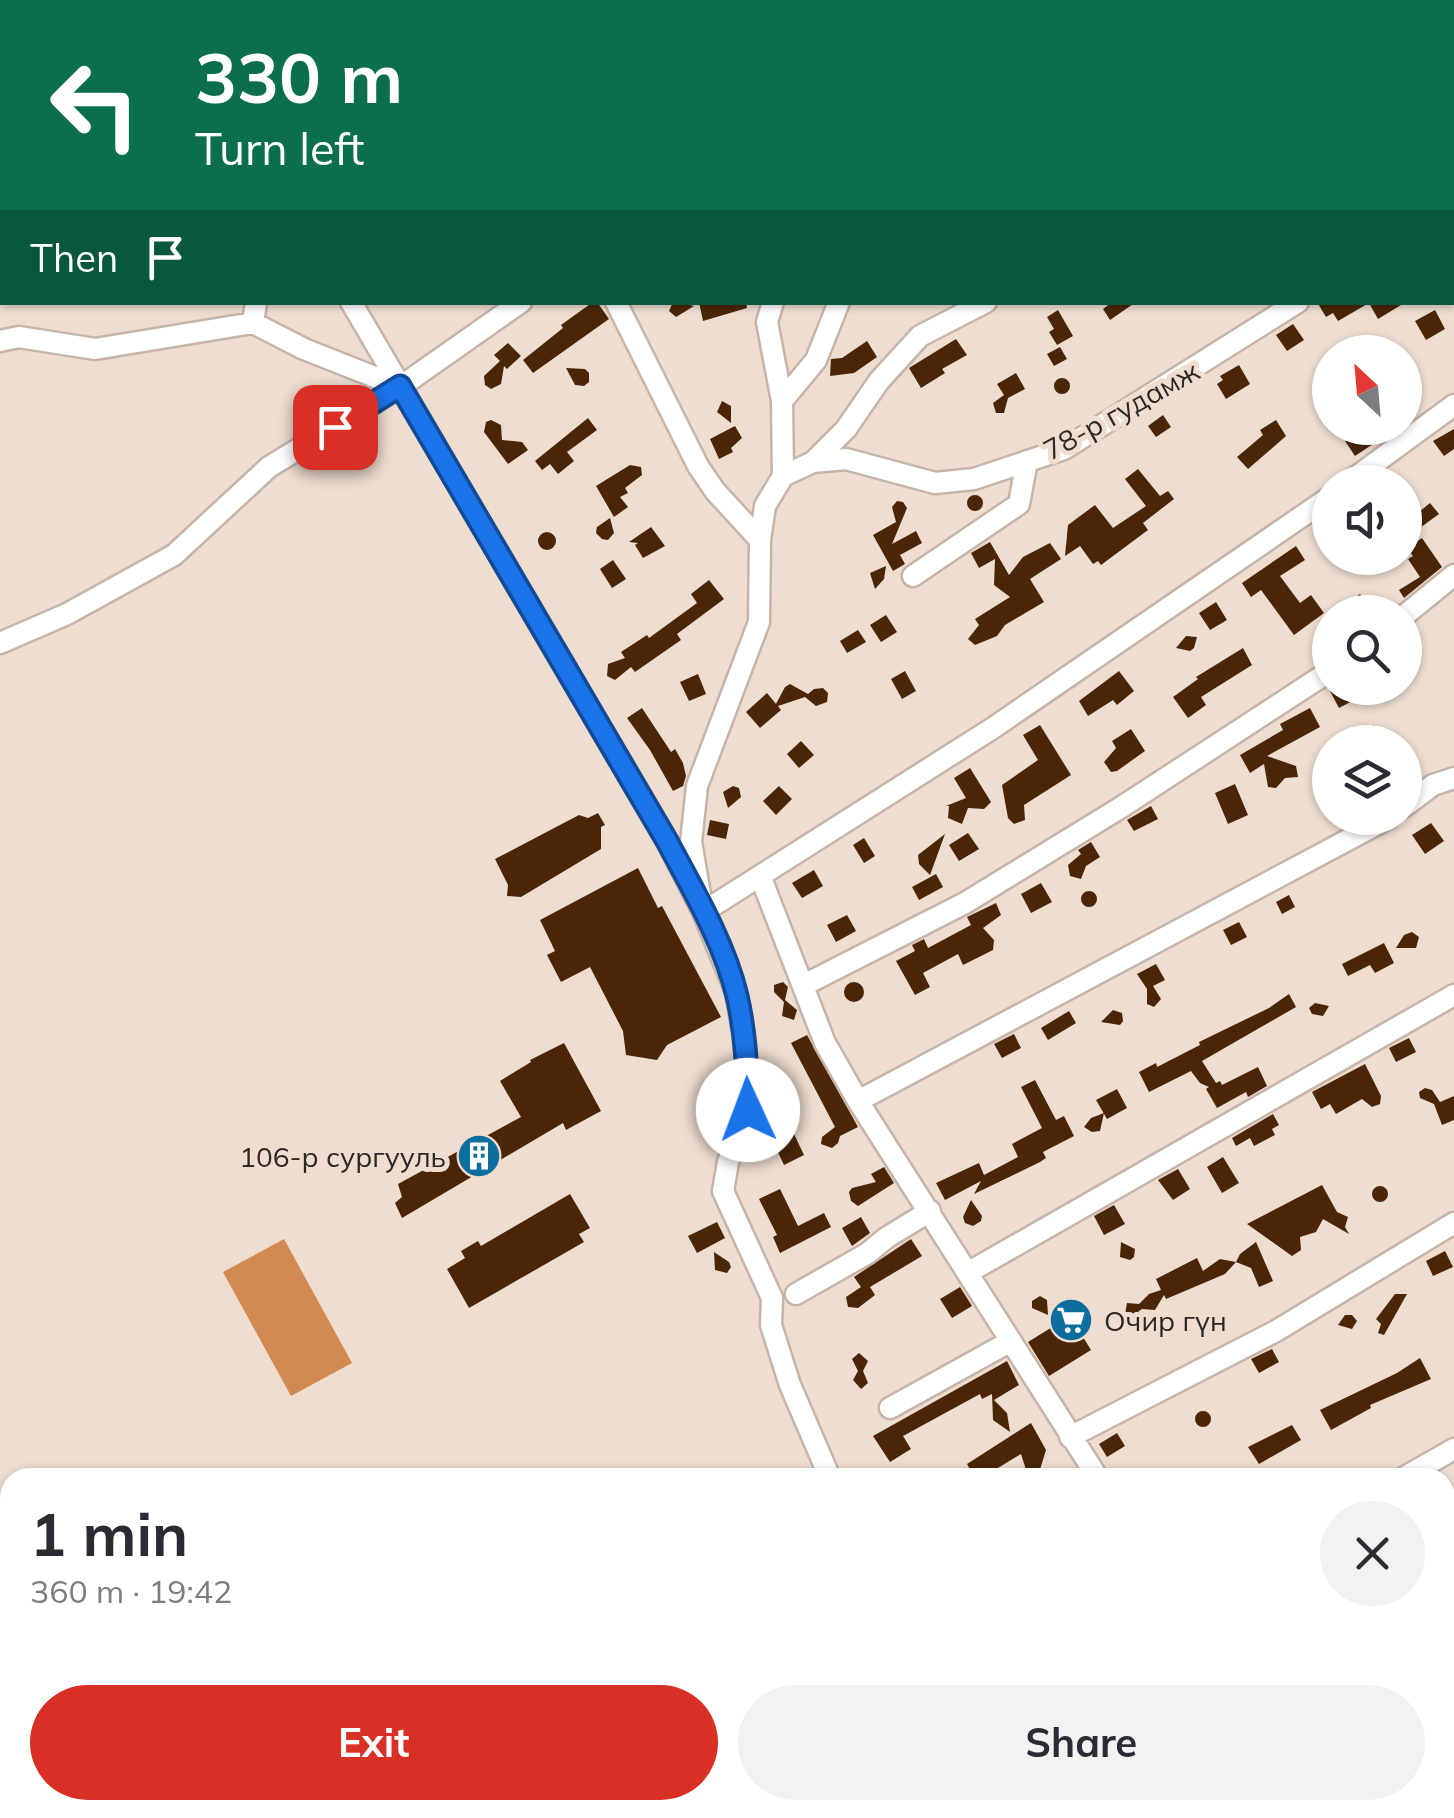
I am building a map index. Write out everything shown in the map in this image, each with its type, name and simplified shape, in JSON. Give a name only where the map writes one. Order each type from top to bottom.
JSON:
[{"type":"street","points":[[353,305],[667,841],[704,912],[736,992],[746,1043],[748,1110],[728,1162],[724,1191],[772,1298],[771,1324],[826,1468]]},
{"type":"street","points":[[0,644],[67,614],[174,556],[269,468],[400,386],[517,305]]},
{"type":"street","points":[[618,305],[698,466],[715,491],[760,540]]},
{"type":"street","points":[[704,912],[691,842],[697,786],[760,622],[760,540],[765,506],[783,476],[782,402],[767,322],[772,305]]},
{"type":"street","points":[[782,402],[816,360],[837,305]]},
{"type":"street","points":[[783,476],[813,462],[846,429],[879,381],[920,336],[980,305]]},
{"type":"street","name":"78-р гудамж","points":[[813,462],[846,459],[935,482],[974,479],[1064,449],[1293,305]]},
{"type":"street","points":[[0,342],[19,337],[95,349],[254,312],[304,349],[400,386]]},
{"type":"street","points":[[1373,465],[1454,405]]},
{"type":"street","points":[[913,576],[1019,504],[1028,461]]},
{"type":"street","points":[[704,912],[993,728],[1312,509]]},
{"type":"street","points":[[1422,601],[1454,574]]},
{"type":"street","points":[[804,985],[965,903],[1312,683]]},
{"type":"street","points":[[1422,794],[1454,778]]},
{"type":"street","points":[[858,1101],[1357,835]]},
{"type":"street","points":[[761,878],[825,1043],[1089,1468]]},
{"type":"street","points":[[968,1272],[1454,995]]},
{"type":"street","points":[[796,1294],[868,1253],[930,1211]]},
{"type":"street","points":[[1070,1437],[1276,1331],[1454,1224]]},
{"type":"street","points":[[890,1408],[1011,1340]]},
{"type":"street","points":[[1420,1468],[1454,1448]]},
{"type":"shaded area","points":[[284,1239],[352,1363],[291,1396],[223,1272]]},
{"type":"building","points":[[589,305],[599,305],[609,319],[533,373],[523,360],[563,328],[561,325]]},
{"type":"building","points":[[672,305],[694,306],[676,317],[669,311]]},
{"type":"building","points":[[700,305],[746,305],[747,308],[703,321]]},
{"type":"building","points":[[1108,305],[1132,305],[1110,320],[1103,309]]},
{"type":"building","points":[[1319,305],[1366,305],[1338,321],[1333,313],[1326,317]]},
{"type":"building","points":[[1370,305],[1401,305],[1378,319]]},
{"type":"building","points":[[1058,310],[1073,336],[1057,345],[1049,332],[1054,329],[1047,317]]},
{"type":"building","points":[[1435,310],[1445,329],[1426,340],[1415,321]]},
{"type":"building","points":[[1293,324],[1304,340],[1287,351],[1276,335]]},
{"type":"building","points":[[956,339],[967,355],[942,369],[945,373],[921,388],[909,368]]},
{"type":"building","points":[[867,341],[877,357],[854,373],[830,376],[831,359],[842,358]]},
{"type":"building","points":[[508,343],[521,356],[507,369],[504,366],[501,384],[491,389],[485,385],[484,376],[500,361],[494,355]]},
{"type":"building","points":[[1060,347],[1067,359],[1054,366],[1047,354]]},
{"type":"building","points":[[1239,365],[1250,384],[1226,399],[1217,384],[1223,380],[1220,376]]},
{"type":"building","points":[[566,368],[585,369],[589,382],[575,385]]},
{"type":"building","points":[[1016,373],[1025,389],[1008,398],[1004,413],[996,413],[993,403],[1004,395],[997,384]]},
{"type":"building","points":[[1062,378],[1070,386],[1062,394],[1054,386]]},
{"type":"building","points":[[722,401],[731,406],[731,423],[717,412]]},
{"type":"building","points":[[1163,415],[1171,427],[1156,437],[1148,426]]},
{"type":"building","points":[[588,418],[597,430],[567,452],[574,461],[558,474],[550,464],[542,470],[535,461]]},
{"type":"building","points":[[1276,420],[1286,436],[1248,469],[1237,457],[1263,435],[1260,430]]},
{"type":"building","points":[[486,422],[501,425],[502,440],[522,442],[528,450],[508,464],[484,432]]},
{"type":"building","points":[[735,426],[742,438],[731,448],[733,452],[719,459],[710,439]]},
{"type":"building","points":[[1454,429],[1454,449],[1444,456],[1433,441]]},
{"type":"building","points":[[1348,445],[1372,445],[1355,456]]},
{"type":"building","points":[[630,465],[641,467],[642,475],[625,488],[628,493],[620,497],[628,507],[614,517],[596,486]]},
{"type":"building","points":[[1138,469],[1160,496],[1168,491],[1174,499],[1143,523],[1148,530],[1101,565],[1098,561],[1093,564],[1080,546],[1065,556],[1068,525],[1095,505],[1113,528],[1146,506],[1125,479]]},
{"type":"building","points":[[975,495],[983,503],[975,511],[967,503]]},
{"type":"building","points":[[897,501],[907,508],[892,544],[916,531],[922,543],[900,555],[905,564],[893,571],[873,535],[896,522],[892,507]]},
{"type":"building","points":[[1430,503],[1439,514],[1422,526],[1422,509]]},
{"type":"building","points":[[610,518],[614,533],[608,540],[602,539],[596,533],[597,527]]},
{"type":"building","points":[[651,527],[665,546],[643,558],[635,545],[638,543],[629,542]]},
{"type":"building","points":[[547,532],[554,534],[554,548],[547,550],[540,548],[538,541],[540,534]]},
{"type":"building","points":[[1422,538],[1442,567],[1408,595],[1402,595],[1399,590],[1420,577]]},
{"type":"building","points":[[990,542],[1009,575],[1023,557],[1050,543],[1061,559],[1030,579],[1044,602],[1005,625],[997,636],[975,645],[968,639],[979,625],[975,619],[1010,597],[994,585],[995,559],[979,568],[971,553]]},
{"type":"building","points":[[1296,546],[1305,560],[1280,576],[1300,603],[1312,596],[1312,622],[1294,635],[1261,590],[1251,597],[1242,583]]},
{"type":"building","points":[[613,560],[626,579],[612,588],[600,569]]},
{"type":"building","points":[[886,566],[884,579],[875,589],[870,573]]},
{"type":"building","points":[[709,580],[724,599],[677,634],[681,640],[635,672],[631,667],[615,680],[607,676],[608,664],[625,658],[621,652],[647,635],[649,638],[697,603],[691,594]]},
{"type":"building","points":[[1216,602],[1227,620],[1210,630],[1199,613]]},
{"type":"building","points":[[886,615],[897,632],[881,642],[870,625]]},
{"type":"building","points":[[858,630],[866,642],[847,653],[840,641]]},
{"type":"building","points":[[1186,636],[1197,637],[1194,648],[1176,648]]},
{"type":"building","points":[[1243,648],[1252,665],[1201,697],[1206,705],[1188,718],[1173,697],[1196,677]]},
{"type":"building","points":[[905,671],[916,691],[902,699],[891,679]]},
{"type":"building","points":[[1119,671],[1134,691],[1117,705],[1113,700],[1088,716],[1079,701]]},
{"type":"building","points":[[698,674],[706,694],[689,701],[680,682]]},
{"type":"building","points":[[790,684],[808,694],[823,688],[828,693],[827,702],[816,706],[805,697],[778,706],[781,710],[760,728],[746,712],[767,693],[776,704]]},
{"type":"building","points":[[642,708],[671,752],[675,749],[683,763],[683,786],[673,791],[627,718]]},
{"type":"building","points":[[1310,708],[1319,725],[1312,725],[1312,731],[1267,756],[1296,766],[1298,777],[1285,778],[1276,788],[1268,787],[1264,764],[1250,773],[1240,755],[1283,730],[1280,724]]},
{"type":"building","points":[[1040,725],[1071,775],[1024,805],[1025,820],[1014,824],[1008,818],[1002,785],[1038,760],[1023,735]]},
{"type":"building","points":[[1131,729],[1145,751],[1111,772],[1104,762],[1116,748],[1112,741]]},
{"type":"building","points":[[801,741],[814,755],[799,768],[787,754]]},
{"type":"building","points":[[970,768],[991,802],[984,809],[968,808],[962,824],[948,818],[946,806],[966,798],[954,778]]},
{"type":"building","points":[[1235,784],[1248,815],[1228,824],[1215,793]]},
{"type":"building","points":[[733,786],[739,788],[741,797],[728,808],[723,792]]},
{"type":"building","points":[[779,786],[792,799],[776,815],[763,801]]},
{"type":"building","points":[[1151,806],[1158,819],[1134,831],[1127,820]]},
{"type":"building","points":[[598,813],[605,825],[601,827],[601,849],[521,897],[507,896],[508,885],[495,859],[579,815],[588,818]]},
{"type":"building","points":[[710,820],[729,824],[726,839],[707,835]]},
{"type":"building","points":[[1431,823],[1444,841],[1425,854],[1412,835],[1422,835],[1422,829]]},
{"type":"building","points":[[968,833],[979,849],[959,861],[949,845]]},
{"type":"building","points":[[945,834],[930,875],[919,864],[918,855]]},
{"type":"building","points":[[864,838],[875,856],[864,863],[853,845]]},
{"type":"building","points":[[1091,842],[1100,857],[1086,866],[1081,879],[1070,876],[1068,865],[1081,854],[1078,850]]},
{"type":"building","points":[[638,868],[721,1017],[667,1045],[657,1060],[626,1055],[623,1031],[590,967],[561,982],[547,955],[555,951],[540,920]]},
{"type":"building","points":[[814,870],[823,886],[802,898],[792,883]]},
{"type":"building","points":[[936,874],[943,887],[919,900],[912,887]]},
{"type":"building","points":[[1041,883],[1052,902],[1031,913],[1021,894]]},
{"type":"building","points":[[1089,891],[1097,899],[1089,907],[1081,899]]},
{"type":"building","points":[[1289,895],[1295,907],[1282,914],[1276,902]]},
{"type":"building","points":[[996,903],[1001,915],[983,928],[994,940],[993,950],[963,965],[958,954],[923,973],[930,987],[915,995],[896,961],[915,951],[912,945],[924,939],[928,948],[971,925],[967,917]]},
{"type":"building","points":[[847,915],[856,931],[836,942],[827,925]]},
{"type":"building","points":[[1239,922],[1247,937],[1231,945],[1223,930]]},
{"type":"building","points":[[1412,932],[1419,937],[1416,948],[1396,948],[1404,935]]},
{"type":"building","points":[[1384,943],[1394,963],[1375,973],[1370,965],[1348,976],[1342,964]]},
{"type":"building","points":[[1156,964],[1165,980],[1153,986],[1161,999],[1154,1007],[1147,1004],[1147,989],[1137,974]]},
{"type":"building","points":[[783,982],[788,987],[785,1000],[797,1010],[794,1020],[782,1016],[784,1002],[774,992],[774,985]]},
{"type":"building","points":[[854,982],[864,992],[854,1002],[844,992]]},
{"type":"building","points":[[1289,994],[1296,1007],[1202,1061],[1216,1083],[1220,1081],[1222,1085],[1258,1067],[1267,1086],[1217,1108],[1206,1089],[1209,1087],[1191,1071],[1149,1092],[1139,1072],[1200,1045],[1199,1042]]},
{"type":"building","points":[[1315,1003],[1329,1006],[1323,1016],[1312,1014],[1309,1008]]},
{"type":"building","points":[[1113,1010],[1122,1013],[1120,1025],[1101,1022]]},
{"type":"building","points":[[1069,1011],[1076,1023],[1048,1040],[1041,1028]]},
{"type":"building","points":[[1014,1034],[1021,1048],[1002,1058],[994,1044]]},
{"type":"building","points":[[807,1035],[858,1127],[840,1136],[832,1148],[821,1144],[822,1137],[835,1127],[791,1043]]},
{"type":"building","points":[[1409,1038],[1416,1052],[1396,1062],[1389,1048]]},
{"type":"building","points":[[564,1043],[601,1111],[566,1130],[563,1123],[402,1218],[395,1203],[402,1197],[398,1184],[521,1117],[500,1081]]},
{"type":"building","points":[[1365,1064],[1381,1096],[1380,1104],[1372,1107],[1362,1099],[1336,1114],[1330,1104],[1321,1109],[1312,1092]]},
{"type":"building","points":[[1035,1080],[1056,1120],[1064,1116],[1074,1136],[1043,1152],[1046,1158],[1040,1162],[974,1194],[981,1181],[945,1200],[936,1183],[979,1163],[984,1175],[1018,1157],[1012,1144],[1042,1128],[1021,1087]]},
{"type":"building","points":[[1425,1088],[1432,1090],[1440,1102],[1454,1096],[1454,1120],[1442,1125],[1434,1104],[1420,1098],[1419,1092]]},
{"type":"building","points":[[1117,1089],[1127,1108],[1107,1119],[1096,1100]]},
{"type":"building","points":[[1104,1113],[1100,1131],[1084,1127],[1091,1118]]},
{"type":"building","points":[[1273,1114],[1279,1125],[1272,1129],[1275,1135],[1254,1146],[1250,1138],[1236,1146],[1232,1138]]},
{"type":"building","points":[[794,1134],[804,1155],[784,1165],[774,1144]]},
{"type":"building","points":[[1223,1157],[1239,1183],[1222,1193],[1207,1167]]},
{"type":"building","points":[[884,1167],[894,1183],[858,1206],[851,1201],[852,1188],[876,1182],[871,1174]]},
{"type":"building","points":[[1178,1169],[1190,1189],[1173,1200],[1158,1180]]},
{"type":"building","points":[[1322,1185],[1337,1212],[1348,1217],[1345,1227],[1349,1234],[1323,1219],[1316,1232],[1300,1237],[1301,1250],[1292,1256],[1247,1224]]},
{"type":"building","points":[[1380,1186],[1388,1194],[1380,1202],[1372,1194]]},
{"type":"building","points":[[780,1189],[798,1226],[824,1213],[831,1227],[780,1253],[773,1237],[777,1235],[759,1199]]},
{"type":"building","points":[[570,1194],[590,1228],[579,1234],[584,1242],[469,1308],[447,1269],[465,1258],[461,1251],[478,1241],[481,1246]]},
{"type":"building","points":[[971,1200],[982,1216],[973,1226],[965,1223],[963,1217]]},
{"type":"building","points":[[1114,1205],[1125,1224],[1104,1235],[1094,1216]]},
{"type":"building","points":[[861,1217],[870,1233],[852,1246],[842,1228]]},
{"type":"building","points":[[717,1222],[725,1238],[697,1253],[688,1236]]},
{"type":"building","points":[[911,1239],[922,1256],[870,1287],[875,1295],[858,1308],[848,1307],[846,1297],[861,1287],[854,1277]]},
{"type":"building","points":[[1121,1242],[1135,1249],[1130,1260],[1120,1257]]},
{"type":"building","points":[[1256,1242],[1273,1281],[1259,1287],[1251,1268],[1236,1262]]},
{"type":"building","points":[[1445,1251],[1453,1267],[1433,1276],[1426,1261]]},
{"type":"building","points":[[714,1252],[729,1262],[727,1273],[715,1270]]},
{"type":"building","points":[[1197,1258],[1203,1271],[1220,1259],[1236,1262],[1225,1274],[1166,1299],[1164,1295],[1155,1310],[1142,1309],[1131,1317],[1125,1314],[1127,1303],[1139,1304],[1149,1294],[1161,1290],[1156,1279]]},
{"type":"building","points":[[960,1287],[972,1306],[952,1318],[940,1299]]},
{"type":"building","points":[[1395,1294],[1407,1294],[1384,1335],[1378,1333],[1381,1324],[1376,1319]]},
{"type":"building","points":[[1040,1296],[1047,1300],[1048,1315],[1032,1308],[1032,1301]]},
{"type":"building","points":[[1345,1315],[1352,1315],[1357,1321],[1352,1329],[1338,1325]]},
{"type":"building","points":[[1070,1316],[1091,1350],[1049,1376],[1028,1342]]},
{"type":"building","points":[[1272,1349],[1279,1362],[1259,1373],[1251,1359]]},
{"type":"building","points":[[859,1353],[868,1361],[863,1371],[868,1383],[861,1389],[853,1380],[858,1371],[852,1359]]},
{"type":"building","points":[[1420,1358],[1431,1379],[1370,1405],[1371,1408],[1331,1430],[1320,1410]]},
{"type":"building","points":[[1007,1361],[1019,1385],[994,1400],[1007,1413],[1010,1432],[993,1420],[992,1394],[982,1399],[980,1394],[903,1436],[911,1449],[890,1462],[873,1436]]},
{"type":"building","points":[[1203,1411],[1211,1419],[1203,1427],[1195,1419]]},
{"type":"building","points":[[1031,1423],[1046,1450],[1040,1468],[1025,1468],[1021,1454],[998,1468],[969,1468],[967,1464]]},
{"type":"building","points":[[1292,1425],[1301,1440],[1259,1464],[1248,1447]]},
{"type":"building","points":[[1117,1433],[1125,1446],[1107,1457],[1099,1444]]},
{"type":"place","name":"106-р сургууль","points":[[479,1156]]},
{"type":"place","name":"Очир гүн","points":[[1071,1320]]},
{"type":"route","points":[[335,427],[400,386],[667,841],[704,912],[736,992],[746,1043],[748,1110]]}]
